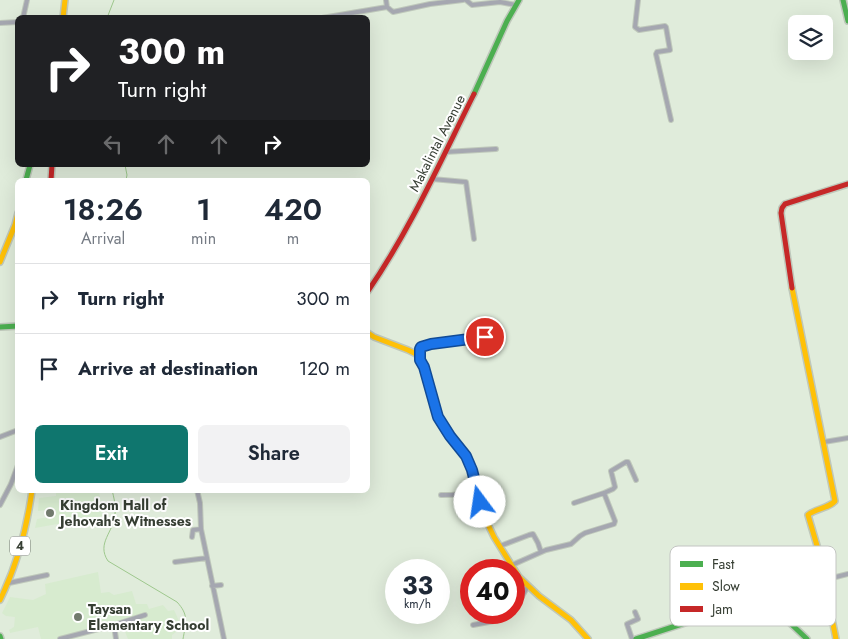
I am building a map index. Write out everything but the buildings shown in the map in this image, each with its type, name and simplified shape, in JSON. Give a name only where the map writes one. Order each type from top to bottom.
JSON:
[{"type":"main road","points":[[63,15],[65,0]]},
{"type":"main road","points":[[843,0],[848,21]]},
{"type":"main road","name":"Makalintal Avenue","points":[[370,288],[386,265],[432,179],[483,76],[507,21],[518,2]]},
{"type":"main road","points":[[817,546],[808,515],[814,510],[830,507],[835,502],[790,282],[781,213],[785,204],[848,184]]},
{"type":"main road","points":[[0,260],[15,225]]},
{"type":"main road","points":[[0,327],[15,326]]},
{"type":"main road","points":[[370,334],[416,354],[420,360],[424,367],[438,417],[466,456],[472,470],[484,516],[494,537],[508,559]]},
{"type":"main road","name":"4","points":[[0,600],[16,560],[25,528],[31,493]]},
{"type":"main road","points":[[525,583],[571,620],[588,639]]},
{"type":"main road","points":[[634,639],[675,626]]},
{"type":"main road","points":[[793,626],[807,639]]},
{"type":"main road","points":[[833,626],[836,639]]},
{"type":"street","points":[[24,15],[27,0]]},
{"type":"street","points":[[386,0],[387,7],[393,12],[430,4],[464,0],[472,5],[518,2]]},
{"type":"street","points":[[638,0],[635,27],[639,30],[665,26],[668,34],[670,50],[657,52],[656,54],[671,120]]},
{"type":"street","points":[[340,15],[387,7]]},
{"type":"street","points":[[0,23],[15,22]]},
{"type":"street","points":[[445,152],[496,149]]},
{"type":"street","points":[[432,179],[466,182],[474,239]]},
{"type":"street","points":[[420,360],[421,347],[485,337]]},
{"type":"street","points":[[0,437],[15,431]]},
{"type":"street","points":[[824,442],[848,438]]},
{"type":"street","points":[[574,503],[613,489],[615,486],[611,473],[626,462],[629,464],[636,480]]},
{"type":"street","points":[[0,505],[15,473]]},
{"type":"street","points":[[441,495],[465,494],[476,488]]},
{"type":"street","points":[[198,493],[201,529],[224,639]]},
{"type":"street","points":[[525,559],[553,548],[569,545],[585,533],[614,524],[615,522],[604,493]]},
{"type":"street","points":[[192,537],[193,530],[201,529]]},
{"type":"street","points":[[500,546],[533,534],[541,552]]},
{"type":"street","points":[[176,562],[207,558]]},
{"type":"street","points":[[8,583],[48,574]]},
{"type":"street","points":[[212,586],[221,585]]},
{"type":"street","points":[[525,591],[528,586]]},
{"type":"street","points":[[634,639],[627,624],[638,620],[635,612]]},
{"type":"street","points":[[60,639],[145,616]]},
{"type":"street","points":[[473,625],[478,624]]},
{"type":"street","points":[[114,625],[116,639]]},
{"type":"shaded area","points":[[56,493],[99,493],[102,516],[35,528],[37,519],[55,516],[54,509],[38,511],[39,498],[56,496]]},
{"type":"shaded area","points":[[98,572],[101,593],[109,592],[114,595],[132,591],[136,604],[147,604],[149,609],[163,605],[168,611],[174,610],[179,621],[172,639],[128,639],[121,622],[60,639],[41,639],[38,627],[10,633],[9,630],[14,627],[15,617],[6,616],[2,613],[10,597],[33,600],[46,594],[45,584]]},
{"type":"waterway","points":[[108,15],[114,0]]},
{"type":"waterway","points":[[125,167],[126,178]]},
{"type":"waterway","points":[[113,493],[115,514],[105,543],[105,555],[108,561],[177,602],[186,619],[183,639]]},
{"type":"traffic: fast","points":[[474,94],[507,21],[519,0]]},
{"type":"traffic: fast","points":[[843,0],[848,21]]},
{"type":"traffic: fast","points":[[27,178],[29,167]]},
{"type":"traffic: fast","points":[[0,327],[15,326]]},
{"type":"traffic: fast","points":[[636,639],[676,626]]},
{"type":"traffic: fast","points":[[793,626],[807,639]]},
{"type":"traffic: slow","points":[[63,15],[65,0]]},
{"type":"traffic: slow","points":[[0,262],[15,225]]},
{"type":"traffic: slow","points":[[792,288],[835,501],[829,506],[808,515],[817,546]]},
{"type":"traffic: slow","points":[[370,334],[416,354],[421,360],[438,417],[466,457],[472,470],[484,516],[494,537],[519,577],[539,596],[571,620],[588,639]]},
{"type":"traffic: slow","points":[[0,600],[21,546],[31,493]]},
{"type":"traffic: slow","points":[[833,626],[836,639]]},
{"type":"traffic: jam","points":[[370,288],[398,244],[474,94]]},
{"type":"traffic: jam","points":[[51,178],[52,167]]},
{"type":"traffic: jam","points":[[792,288],[781,213],[782,208],[785,204],[848,184]]},
{"type":"place","name":"Kingdom Hall of Jehovah's Witnesses","points":[[50,513]]},
{"type":"place","name":"Taysan Elementary School","points":[[78,617]]},
{"type":"route","points":[[480,502],[472,470],[466,456],[438,417],[424,367],[420,360],[420,349],[431,344],[485,337]]}]
